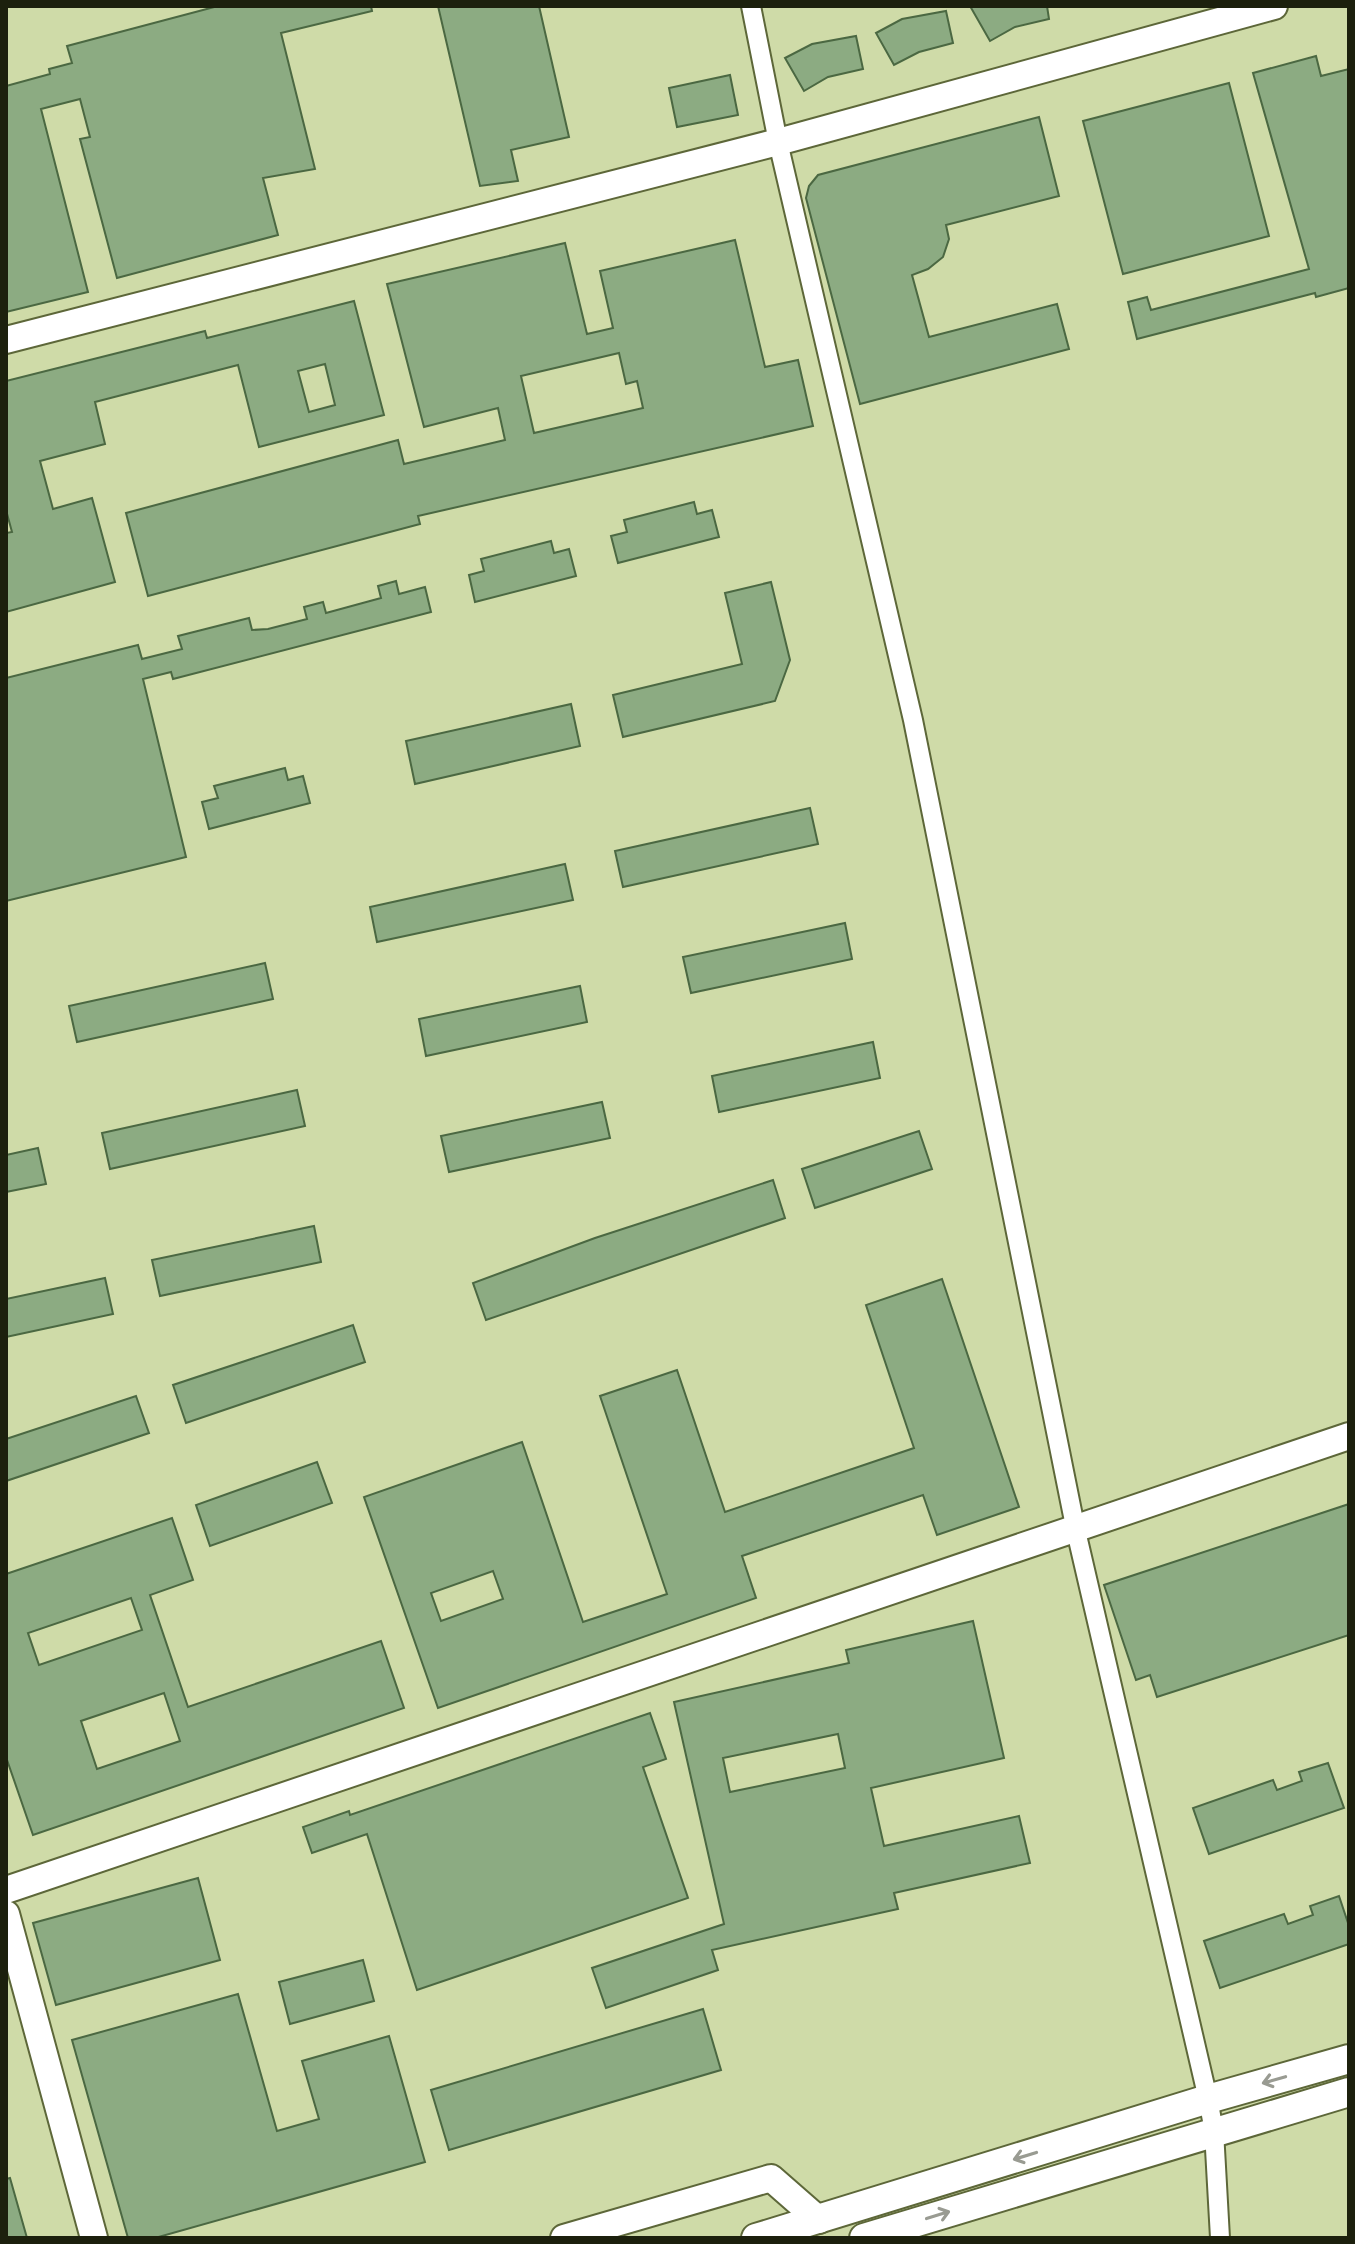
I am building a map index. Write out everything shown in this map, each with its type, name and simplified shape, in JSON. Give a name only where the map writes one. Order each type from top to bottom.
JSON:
[{"type":"main road","points":[[756,2238],[1208,2099],[1349,2059]]},
{"type":"main road","points":[[864,2238],[1349,2092]]},
{"type":"street","points":[[751,6],[778,142],[913,720],[1076,1531],[1208,2099],[1214,2131],[1220,2238]]},
{"type":"street","points":[[6,340],[778,142],[1274,6]]},
{"type":"street","points":[[6,1890],[1076,1531],[1349,1436]]},
{"type":"street","points":[[6,1914],[94,2238]]},
{"type":"street","points":[[564,2238],[771,2178],[819,2220]]},
{"type":"building","points":[[218,6],[371,6],[372,11],[281,33],[315,169],[263,178],[278,235],[117,278],[80,139],[90,137],[80,99],[41,109],[88,292],[6,312],[6,86],[50,74],[49,69],[72,63],[67,46]]},
{"type":"building","points":[[438,6],[539,6],[569,137],[511,150],[518,181],[480,186]]},
{"type":"building","points":[[970,6],[1047,6],[1049,19],[1015,27],[990,41]]},
{"type":"building","points":[[946,11],[953,43],[919,52],[894,65],[876,33],[902,19]]},
{"type":"building","points":[[856,36],[863,69],[828,77],[804,91],[785,58],[812,44]]},
{"type":"building","points":[[1316,56],[1321,76],[1349,69],[1349,288],[1316,297],[1315,293],[1137,339],[1128,302],[1147,297],[1151,310],[1309,269],[1253,73]]},
{"type":"building","points":[[730,75],[738,115],[677,127],[669,88]]},
{"type":"building","points":[[1229,83],[1269,236],[1123,274],[1083,121]]},
{"type":"building","points":[[1039,117],[1059,196],[946,225],[949,239],[943,257],[928,269],[912,275],[929,337],[1057,304],[1069,349],[860,404],[806,198],[809,186],[818,175]]},
{"type":"building","points":[[735,240],[765,367],[798,360],[813,426],[418,516],[420,524],[148,596],[126,513],[398,440],[404,464],[505,440],[498,408],[424,427],[387,284],[565,243],[587,334],[613,328],[600,271]],"holes":[[[619,353],[626,384],[637,381],[643,408],[534,433],[521,376]]]},
{"type":"building","points":[[354,301],[384,415],[259,447],[238,365],[95,402],[105,444],[40,461],[53,509],[92,498],[115,582],[6,612],[6,533],[12,532],[6,510],[6,381],[205,331],[207,338]],"holes":[[[325,364],[335,405],[309,412],[298,371]]]},
{"type":"building","points":[[694,502],[697,514],[712,510],[719,537],[618,563],[611,536],[627,532],[624,520]]},
{"type":"building","points":[[551,541],[554,553],[569,549],[576,576],[475,602],[469,575],[484,571],[481,559]]},
{"type":"building","points":[[396,581],[399,594],[425,587],[431,612],[173,679],[171,672],[143,679],[186,857],[6,901],[6,678],[138,645],[142,659],[182,649],[178,636],[249,618],[252,630],[268,629],[307,619],[304,607],[323,602],[326,613],[381,598],[378,586]]},
{"type":"building","points":[[771,582],[790,660],[775,701],[623,737],[613,695],[742,664],[725,593]]},
{"type":"building","points":[[571,704],[580,746],[415,784],[406,741]]},
{"type":"building","points":[[285,768],[288,780],[303,776],[310,803],[209,829],[202,802],[218,798],[214,786]]},
{"type":"building","points":[[810,808],[818,844],[623,887],[615,851]]},
{"type":"building","points":[[565,864],[573,900],[377,942],[370,907]]},
{"type":"building","points":[[845,923],[852,959],[691,993],[683,957]]},
{"type":"building","points":[[265,963],[273,999],[77,1042],[69,1006]]},
{"type":"building","points":[[580,986],[587,1022],[426,1056],[419,1019]]},
{"type":"building","points":[[873,1042],[880,1078],[719,1112],[712,1076]]},
{"type":"building","points":[[297,1090],[305,1126],[110,1169],[102,1133]]},
{"type":"building","points":[[602,1102],[610,1138],[449,1172],[441,1136]]},
{"type":"building","points":[[919,1131],[932,1169],[815,1208],[802,1169]]},
{"type":"building","points":[[38,1148],[46,1184],[6,1192],[6,1155]]},
{"type":"building","points":[[773,1180],[785,1218],[486,1320],[473,1283],[595,1238]]},
{"type":"building","points":[[314,1226],[321,1262],[160,1296],[152,1260]]},
{"type":"building","points":[[105,1278],[113,1314],[6,1337],[6,1299]]},
{"type":"building","points":[[942,1279],[1019,1507],[937,1535],[923,1495],[742,1556],[756,1598],[438,1708],[364,1497],[522,1442],[583,1622],[667,1594],[600,1396],[677,1370],[725,1512],[914,1448],[866,1305]],"holes":[[[493,1571],[503,1599],[441,1621],[431,1593]]]},
{"type":"building","points":[[353,1325],[365,1362],[186,1423],[173,1385]]},
{"type":"building","points":[[136,1396],[149,1433],[6,1481],[6,1439]]},
{"type":"building","points":[[317,1462],[332,1503],[210,1546],[196,1505]]},
{"type":"building","points":[[1349,1504],[1349,1635],[1157,1697],[1150,1675],[1136,1680],[1104,1585]]},
{"type":"building","points":[[172,1518],[193,1580],[150,1595],[188,1707],[381,1641],[404,1708],[33,1835],[6,1757],[6,1574]],"holes":[[[131,1598],[142,1630],[39,1665],[28,1633]],[[164,1693],[180,1741],[97,1769],[81,1721]]]},
{"type":"building","points":[[973,1621],[1004,1758],[871,1788],[884,1846],[1019,1816],[1030,1863],[894,1893],[898,1909],[712,1950],[718,1970],[606,2008],[592,1968],[724,1924],[674,1702],[849,1663],[846,1650]],"holes":[[[838,1734],[845,1768],[730,1792],[723,1758]]]},
{"type":"building","points":[[650,1713],[666,1759],[643,1767],[688,1898],[417,1990],[367,1834],[312,1853],[303,1827],[349,1811],[350,1815]]},
{"type":"building","points":[[1328,1763],[1344,1808],[1209,1854],[1193,1808],[1273,1780],[1277,1790],[1302,1781],[1299,1772]]},
{"type":"building","points":[[198,1878],[220,1960],[56,2005],[33,1923]]},
{"type":"building","points":[[1339,1896],[1349,1926],[1349,1944],[1220,1988],[1204,1941],[1284,1914],[1288,1924],[1313,1915],[1310,1906]]},
{"type":"building","points":[[363,1960],[374,2001],[290,2024],[279,1982]]},
{"type":"building","points":[[238,1994],[277,2131],[319,2119],[302,2061],[389,2036],[425,2162],[155,2238],[128,2238],[72,2040]]},
{"type":"building","points":[[703,2009],[721,2070],[449,2150],[431,2090]]},
{"type":"building","points":[[10,2178],[27,2238],[6,2238],[6,2179]]}]
